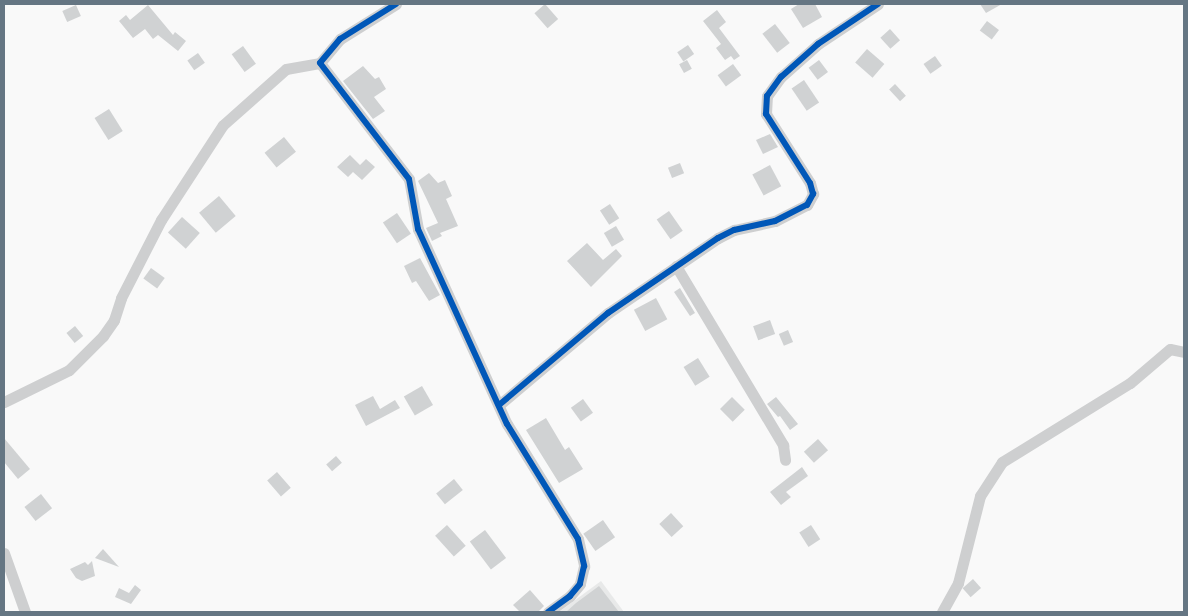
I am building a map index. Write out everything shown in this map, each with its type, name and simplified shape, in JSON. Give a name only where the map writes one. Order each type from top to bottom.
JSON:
[{"type":"street","points":[[4,402],[69,370],[103,336],[114,320],[121,298],[161,220],[223,125],[286,69],[320,63],[340,39],[396,4]]},
{"type":"street","points":[[499,405],[608,313],[718,238],[734,230],[775,221],[807,206],[813,194],[810,183],[766,114],[767,96],[781,77],[818,44],[878,4]]},
{"type":"street","points":[[320,63],[409,179],[418,229],[507,424],[578,539],[584,566],[580,584],[570,596],[548,612]]},
{"type":"street","points":[[676,266],[783,445],[785,460]]},
{"type":"street","points":[[942,612],[958,583],[980,496],[1002,462],[1130,383],[1170,349],[1184,352]]},
{"type":"street","points":[[4,553],[25,612]]},
{"type":"shaded area","points":[[601,581],[624,612],[559,612]]},
{"type":"building","points":[[545,4],[558,19],[548,28],[534,13]]},
{"type":"building","points":[[799,4],[815,4],[822,17],[803,28],[791,9]]},
{"type":"building","points":[[980,4],[1002,4],[986,13]]},
{"type":"building","points":[[76,5],[81,16],[67,22],[62,11]]},
{"type":"building","points":[[148,5],[173,35],[175,32],[186,41],[178,51],[158,35],[153,39],[145,29],[133,38],[119,21],[126,15],[130,20]]},
{"type":"building","points":[[717,10],[726,22],[719,28],[740,56],[734,60],[731,56],[725,60],[716,48],[721,44],[703,21]]},
{"type":"building","points":[[987,21],[999,30],[992,40],[980,31]]},
{"type":"building","points":[[775,24],[790,43],[777,53],[762,34]]},
{"type":"building","points":[[890,29],[900,40],[890,49],[880,38]]},
{"type":"building","points":[[688,45],[694,54],[683,61],[677,52]]},
{"type":"building","points":[[243,46],[256,64],[245,72],[232,54]]},
{"type":"building","points":[[867,49],[884,64],[873,78],[855,63]]},
{"type":"building","points":[[198,53],[205,63],[194,70],[187,60]]},
{"type":"building","points":[[935,56],[942,66],[930,74],[924,64]]},
{"type":"building","points":[[687,60],[692,69],[684,73],[679,64]]},
{"type":"building","points":[[819,60],[828,72],[818,80],[809,68]]},
{"type":"building","points":[[733,64],[741,75],[726,86],[718,75]]},
{"type":"building","points":[[363,66],[375,79],[379,77],[386,89],[374,97],[385,111],[373,119],[343,81]]},
{"type":"building","points":[[804,80],[819,102],[807,111],[792,88]]},
{"type":"building","points":[[895,84],[906,96],[900,101],[889,89]]},
{"type":"building","points":[[109,109],[123,131],[108,140],[95,118]]},
{"type":"building","points":[[770,134],[778,147],[763,154],[756,140]]},
{"type":"building","points":[[284,137],[296,152],[277,167],[265,153]]},
{"type":"building","points":[[350,155],[360,165],[366,159],[375,167],[362,180],[353,172],[348,177],[337,167]]},
{"type":"building","points":[[680,163],[684,173],[672,178],[668,168]]},
{"type":"building","points":[[770,165],[781,186],[764,196],[752,174]]},
{"type":"building","points":[[429,173],[438,183],[445,180],[452,196],[446,199],[458,226],[440,233],[442,236],[432,241],[426,228],[438,223],[418,181]]},
{"type":"building","points":[[219,196],[236,216],[216,233],[199,213]]},
{"type":"building","points":[[610,204],[619,218],[609,225],[600,211]]},
{"type":"building","points":[[669,211],[683,231],[670,239],[657,220]]},
{"type":"building","points":[[397,213],[411,234],[397,243],[383,223]]},
{"type":"building","points":[[182,217],[200,233],[186,249],[168,233]]},
{"type":"building","points":[[616,226],[624,240],[612,247],[604,233]]},
{"type":"building","points":[[587,243],[603,260],[616,249],[622,256],[591,287],[567,261]]},
{"type":"building","points":[[420,258],[440,295],[429,301],[416,281],[412,283],[404,266]]},
{"type":"building","points":[[151,268],[165,278],[157,289],[143,279]]},
{"type":"building","points":[[680,288],[695,313],[690,316],[674,292]]},
{"type":"building","points":[[656,298],[667,319],[645,331],[634,310]]},
{"type":"building","points":[[770,320],[775,334],[758,340],[753,326]]},
{"type":"building","points":[[75,326],[83,336],[75,343],[66,333]]},
{"type":"building","points":[[788,330],[793,342],[784,346],[779,334]]},
{"type":"building","points":[[698,358],[710,377],[695,386],[684,367]]},
{"type":"building","points":[[422,386],[433,405],[415,416],[404,396]]},
{"type":"building","points":[[373,396],[380,409],[395,400],[400,408],[366,426],[355,405]]},
{"type":"building","points":[[732,397],[745,410],[733,422],[720,409]]},
{"type":"building","points":[[776,397],[798,424],[790,430],[780,416],[778,417],[767,404]]},
{"type":"building","points":[[583,399],[593,413],[581,422],[571,408]]},
{"type":"building","points":[[546,418],[565,450],[569,447],[583,469],[559,483],[526,430]]},
{"type":"building","points":[[4,438],[30,469],[18,479],[4,462]]},
{"type":"building","points":[[818,439],[828,450],[814,463],[804,452]]},
{"type":"building","points":[[336,456],[342,463],[332,471],[326,465]]},
{"type":"building","points":[[802,467],[808,476],[786,492],[791,497],[781,505],[770,492]]},
{"type":"building","points":[[277,472],[291,488],[281,496],[267,481]]},
{"type":"building","points":[[454,479],[463,490],[445,504],[436,493]]},
{"type":"building","points":[[41,494],[52,508],[36,521],[24,507]]},
{"type":"building","points":[[671,513],[683,526],[672,537],[659,524]]},
{"type":"building","points":[[603,520],[615,537],[595,551],[583,534]]},
{"type":"building","points":[[447,525],[466,546],[454,557],[435,536]]},
{"type":"building","points":[[811,525],[820,539],[809,547],[799,533]]},
{"type":"building","points":[[485,530],[506,558],[491,569],[470,541]]},
{"type":"building","points":[[103,549],[119,567],[95,558]]},
{"type":"building","points":[[92,561],[95,576],[82,581],[76,578],[70,569],[85,562],[88,565]]},
{"type":"building","points":[[973,579],[981,588],[971,597],[963,588]]},
{"type":"building","points":[[135,585],[141,590],[131,604],[115,597],[119,588],[129,593]]},
{"type":"building","points":[[599,586],[619,612],[566,612],[576,603]]},
{"type":"building","points":[[530,590],[544,606],[538,612],[520,612],[513,605]]},
{"type":"cycle path","points":[[396,4],[340,39],[320,63],[409,179],[418,229],[507,424],[578,539],[584,566],[580,584],[570,596],[548,612]]},
{"type":"cycle path","points":[[499,405],[608,313],[718,238],[734,230],[775,221],[807,205],[813,194],[810,183],[766,114],[767,96],[781,77],[818,44],[878,4]]}]
